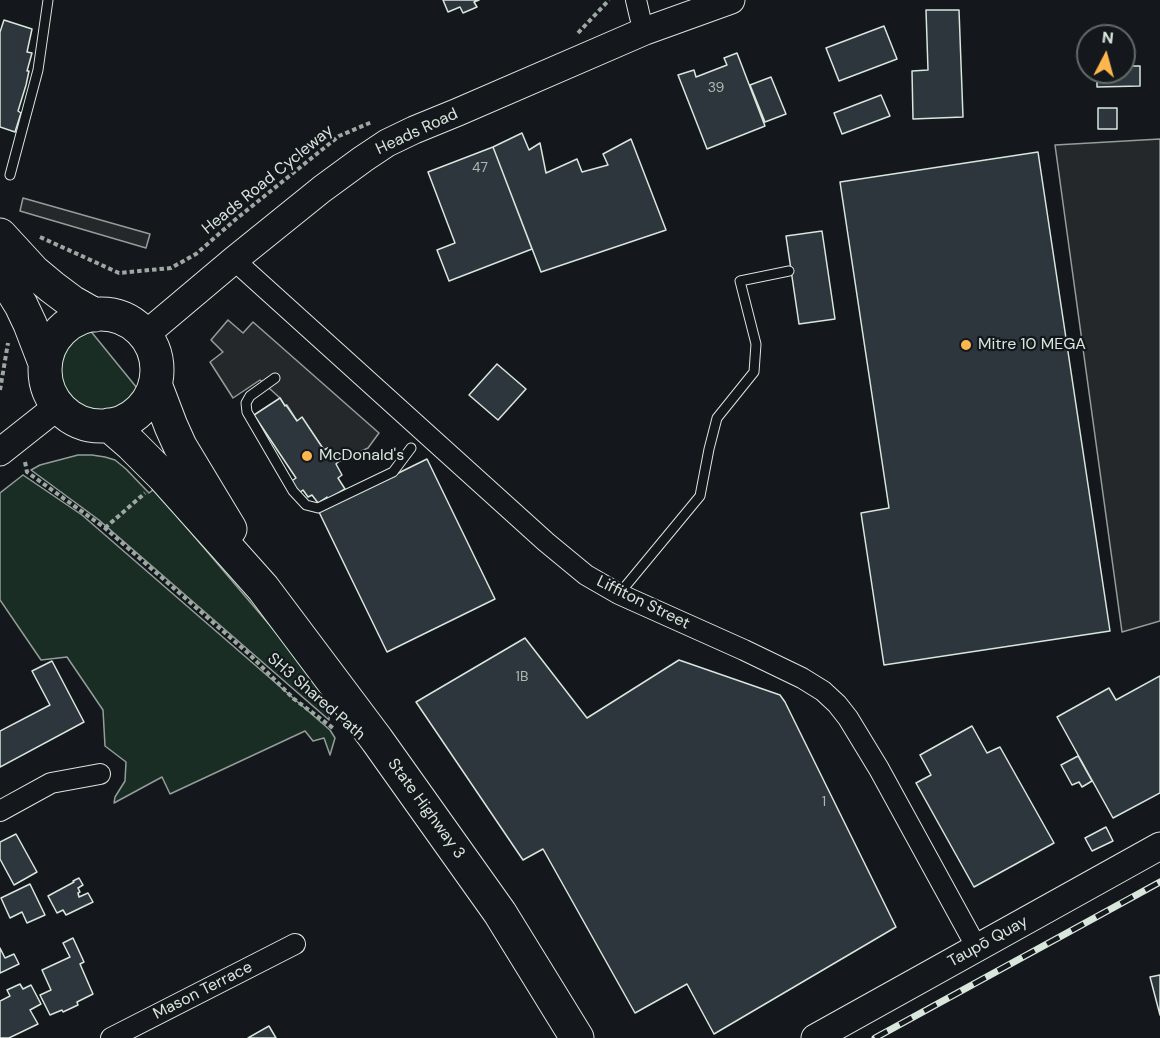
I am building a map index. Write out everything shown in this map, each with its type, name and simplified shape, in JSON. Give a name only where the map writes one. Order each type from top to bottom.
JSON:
[{"type":"highway","points":[[0,234],[43,280],[72,302],[95,315]]},
{"type":"highway","points":[[0,272],[21,305],[45,363]]},
{"type":"highway","points":[[106,314],[128,321],[137,327],[145,335],[154,354],[157,374],[151,394],[138,411],[130,418],[98,426],[76,420],[66,414],[50,393],[45,379],[45,363],[51,346],[61,331],[77,320],[95,315],[106,314]]},
{"type":"highway","name":"State Highway 3","points":[[155,384],[180,446],[263,588]]},
{"type":"highway","name":"State Highway 3","points":[[109,425],[164,477],[263,588],[391,759],[486,893],[578,1038]]},
{"type":"main road","name":"Heads Road","points":[[145,335],[322,189],[387,143],[414,129],[645,31],[730,0]]},
{"type":"main road","points":[[0,452],[58,405]]},
{"type":"main road","name":"Taupō Quay","points":[[815,1038],[1160,846]]},
{"type":"street","points":[[636,0],[645,31]]},
{"type":"street","name":"Liffiton Street","points":[[234,260],[546,542],[586,575],[619,594],[744,650],[802,678],[823,691],[848,718],[879,769],[977,948]]},
{"type":"street","points":[[0,811],[51,783],[100,774]]},
{"type":"street","name":"Mason Terrace","points":[[111,1038],[295,944]]},
{"type":"lane","points":[[10,175],[38,70],[48,0]]},
{"type":"lane","points":[[619,594],[700,496],[717,418],[754,372],[756,344],[740,280],[789,271]]},
{"type":"lane","points":[[275,378],[250,396],[246,403],[247,412],[293,491],[306,505],[318,508],[393,472],[411,448]]},
{"type":"path","points":[[575,36],[609,0]]},
{"type":"path","name":"Heads Road Cycleway","points":[[38,237],[119,273],[171,267],[196,254],[339,136],[382,118]]},
{"type":"path","points":[[0,390],[9,336]]},
{"type":"path","name":"SH3 Shared Path","points":[[25,463],[27,472],[105,528],[235,641],[294,699],[336,730]]},
{"type":"path","points":[[105,528],[149,489]]},
{"type":"green space","points":[[89,329],[137,388],[133,397],[123,406],[109,411],[95,412],[81,407],[70,399],[62,387],[58,373],[60,358],[66,345],[76,335]]},
{"type":"green space","points":[[78,455],[92,455],[115,460],[149,493],[154,489],[330,696],[329,720],[99,520],[31,470],[40,465]]},
{"type":"green space","points":[[23,475],[82,515],[330,730],[335,738],[330,755],[324,738],[313,741],[305,731],[170,794],[162,777],[114,803],[125,781],[126,762],[105,746],[103,710],[67,657],[41,660],[0,600],[0,493]]},
{"type":"shaded area","points":[[1160,139],[1160,621],[1122,632],[1055,145]]},
{"type":"shaded area","points":[[23,198],[150,234],[146,248],[20,211]]},
{"type":"shaded area","points":[[228,320],[243,333],[253,322],[379,433],[368,448],[338,462],[328,448],[324,450],[302,418],[297,421],[287,405],[285,406],[280,398],[260,380],[233,398],[210,362],[223,352],[211,340]]},
{"type":"building","points":[[443,0],[479,0],[474,2],[477,7],[463,13],[460,7],[448,12]]},
{"type":"building","points":[[926,10],[959,10],[963,117],[913,119],[912,71],[928,70]]},
{"type":"building","points":[[4,20],[32,29],[27,52],[32,53],[18,111],[21,113],[15,132],[0,127],[0,32]]},
{"type":"building","points":[[884,26],[897,59],[839,81],[826,48]]},
{"type":"building","points":[[737,53],[765,126],[707,149],[678,75],[694,70],[696,77],[727,65],[724,58]]},
{"type":"building","points":[[1136,66],[1140,66],[1140,86],[1097,87],[1097,84],[1136,84]]},
{"type":"building","points":[[771,77],[786,114],[765,122],[750,85]]},
{"type":"building","points":[[881,95],[890,116],[842,134],[834,113]]},
{"type":"building","points":[[1098,108],[1117,108],[1117,129],[1098,129]]},
{"type":"building","points":[[522,133],[529,150],[540,143],[546,173],[577,159],[582,172],[608,165],[603,154],[631,139],[666,230],[541,272],[493,147]]},
{"type":"building","points":[[493,147],[532,249],[449,281],[437,250],[455,243],[428,172]]},
{"type":"building","name":"Mitre 10 MEGA","points":[[1038,152],[1110,631],[884,665],[861,513],[889,508],[840,182]]},
{"type":"building","points":[[822,231],[835,319],[799,324],[786,236]]},
{"type":"building","points":[[497,364],[526,389],[498,420],[469,395]]},
{"type":"building","name":"McDonald's","points":[[280,398],[297,421],[302,417],[324,450],[328,448],[338,462],[336,464],[342,475],[338,478],[345,489],[318,503],[312,495],[308,497],[303,490],[298,494],[290,482],[296,478],[254,415]]},
{"type":"building","points":[[427,459],[495,599],[387,652],[319,512]]},
{"type":"building","points":[[525,638],[587,718],[679,660],[780,695],[896,927],[714,1034],[687,984],[635,1013],[543,849],[523,860],[416,702]]},
{"type":"building","points":[[52,661],[84,722],[0,767],[0,731],[50,705],[32,671]]},
{"type":"building","points":[[1160,676],[1160,793],[1113,818],[1057,717],[1109,688],[1116,700]]},
{"type":"building","points":[[972,726],[987,753],[1000,747],[1054,843],[974,887],[916,783],[931,775],[920,755]]},
{"type":"building","points":[[1078,756],[1092,781],[1082,787],[1079,782],[1072,785],[1061,765]]},
{"type":"building","points":[[1106,827],[1113,841],[1092,851],[1085,838]]},
{"type":"building","points":[[16,834],[37,872],[14,885],[0,859],[0,842]]},
{"type":"building","points":[[79,878],[83,885],[78,888],[79,897],[88,893],[93,902],[66,915],[63,910],[57,913],[48,896]]},
{"type":"building","points":[[30,884],[45,915],[27,923],[22,912],[10,918],[1,898]]},
{"type":"building","points":[[73,938],[84,962],[80,964],[93,994],[77,1002],[78,1005],[50,1015],[40,995],[51,990],[42,970],[70,957],[63,943]]},
{"type":"building","points":[[0,948],[5,958],[14,954],[19,964],[0,973]]},
{"type":"building","points":[[1160,975],[1160,1015],[1150,977]]},
{"type":"building","points":[[20,984],[23,989],[31,985],[41,1004],[30,1010],[38,1024],[9,1038],[0,1038],[0,1001],[10,996],[7,990]]},
{"type":"building","points":[[269,1026],[276,1038],[248,1038]]},
{"type":"railway","points":[[875,1038],[1160,882]]},
{"type":"place","name":"Mitre 10 MEGA","points":[[966,345]]},
{"type":"place","name":"McDonald's","points":[[307,456]]}]
